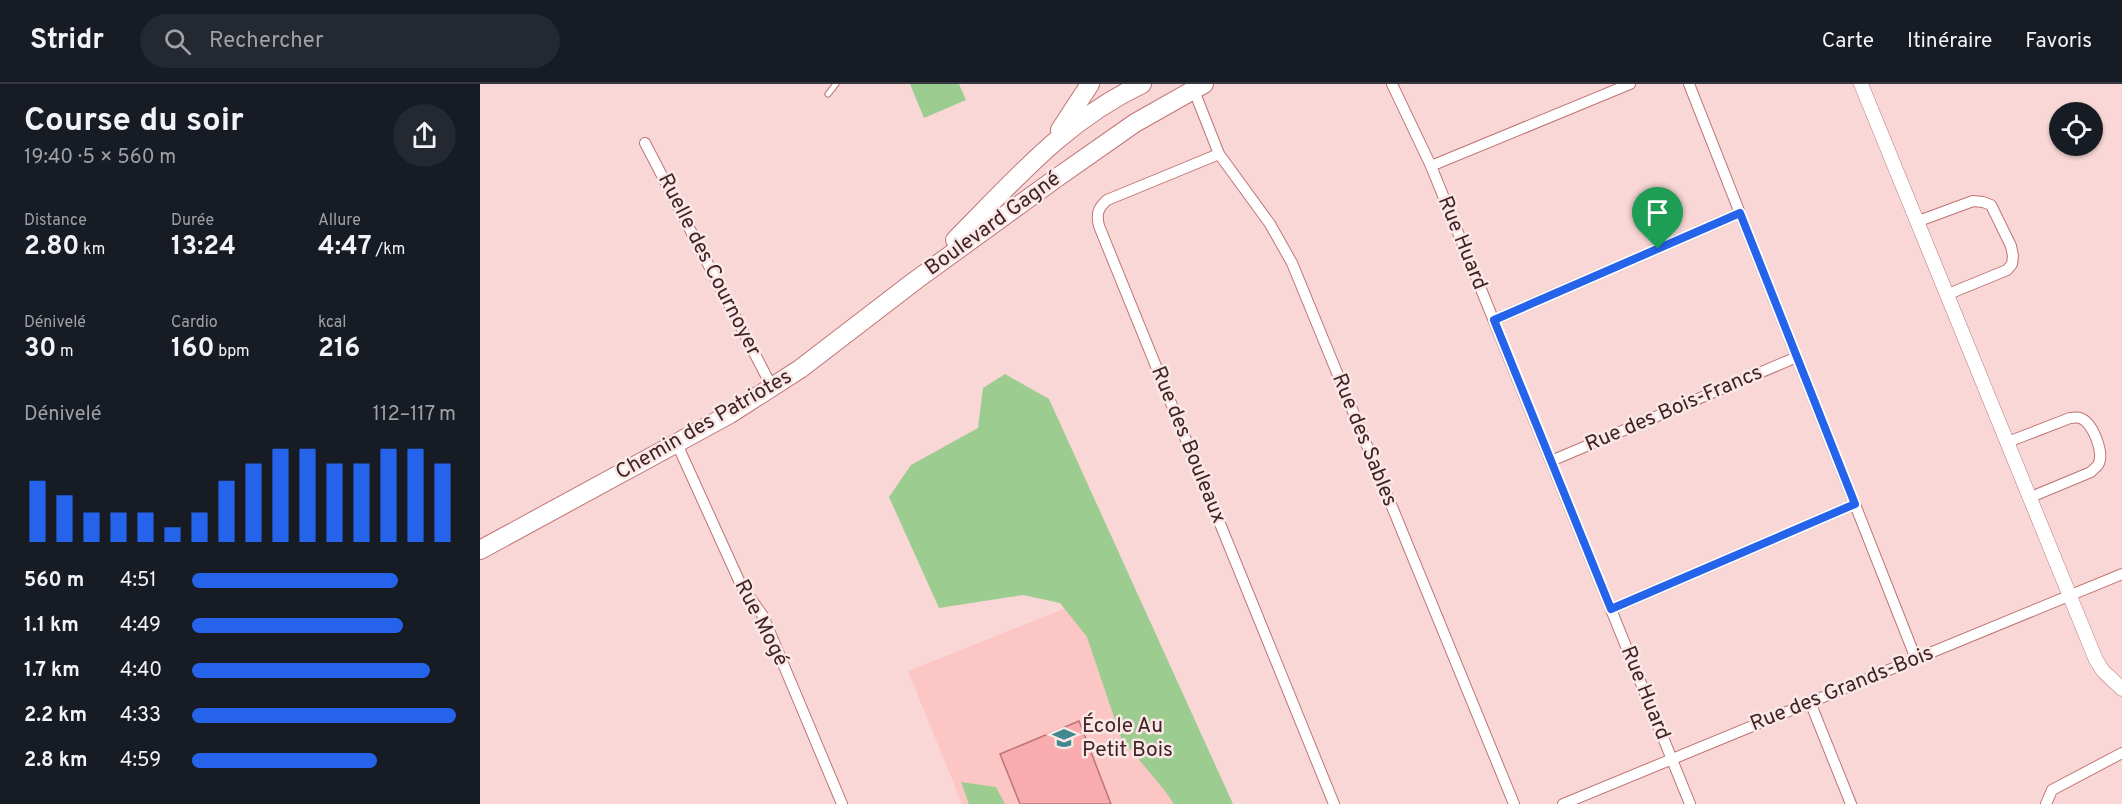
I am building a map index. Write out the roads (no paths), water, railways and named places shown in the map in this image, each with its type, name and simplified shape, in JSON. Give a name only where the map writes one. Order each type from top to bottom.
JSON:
[{"type":"main road","points":[[1047,148],[1090,84]]},
{"type":"main road","name":"Boulevard Gagné","points":[[915,280],[1069,128],[1120,94],[1142,84]]},
{"type":"main road","name":"Boulevard Gagné","points":[[915,280],[1135,123],[1196,86]]},
{"type":"main road","name":"Chemin des Patriotes","points":[[480,550],[730,414],[806,365],[915,280]]},
{"type":"street","name":"Rue Huard","points":[[1392,84],[1431,166],[1690,804]]},
{"type":"street","points":[[1431,166],[1630,84]]},
{"type":"street","points":[[1689,84],[1916,659]]},
{"type":"street","points":[[1861,84],[2096,660],[2103,671],[2122,689]]},
{"type":"street","name":"Rue des Sables","points":[[1196,86],[1219,154],[1270,224],[1292,263],[1514,804]]},
{"type":"street","name":"Ruelle des Cournoyer","points":[[645,143],[772,387]]},
{"type":"street","name":"Rue des Bouleaux","points":[[1219,154],[1107,200],[1099,207],[1097,216],[1099,226],[1334,804]]},
{"type":"street","points":[[1916,222],[1972,201],[1983,202],[1991,205],[2008,239],[2013,256],[2012,264],[2007,270],[1946,295]]},
{"type":"street","points":[[1494,320],[1740,213]]},
{"type":"street","name":"Rue des Bois-Francs","points":[[1551,461],[1797,357]]},
{"type":"street","points":[[2008,442],[2070,418],[2080,418],[2088,423],[2093,432],[2100,450],[2101,458],[2098,466],[2091,472],[2031,497]]},
{"type":"street","name":"Rue Mogé","points":[[677,444],[741,585],[763,616],[842,804]]},
{"type":"street","points":[[1611,609],[1855,504]]},
{"type":"street","name":"Rue des Grands-Bois","points":[[1563,804],[2122,574]]},
{"type":"street","points":[[1810,702],[1851,804]]},
{"type":"street","points":[[2046,804],[2052,790],[2122,753]]},
{"type":"lane","points":[[828,94],[836,84]]},
{"type":"place","name":"École Au Petit Bois","points":[[1064,738]]}]
